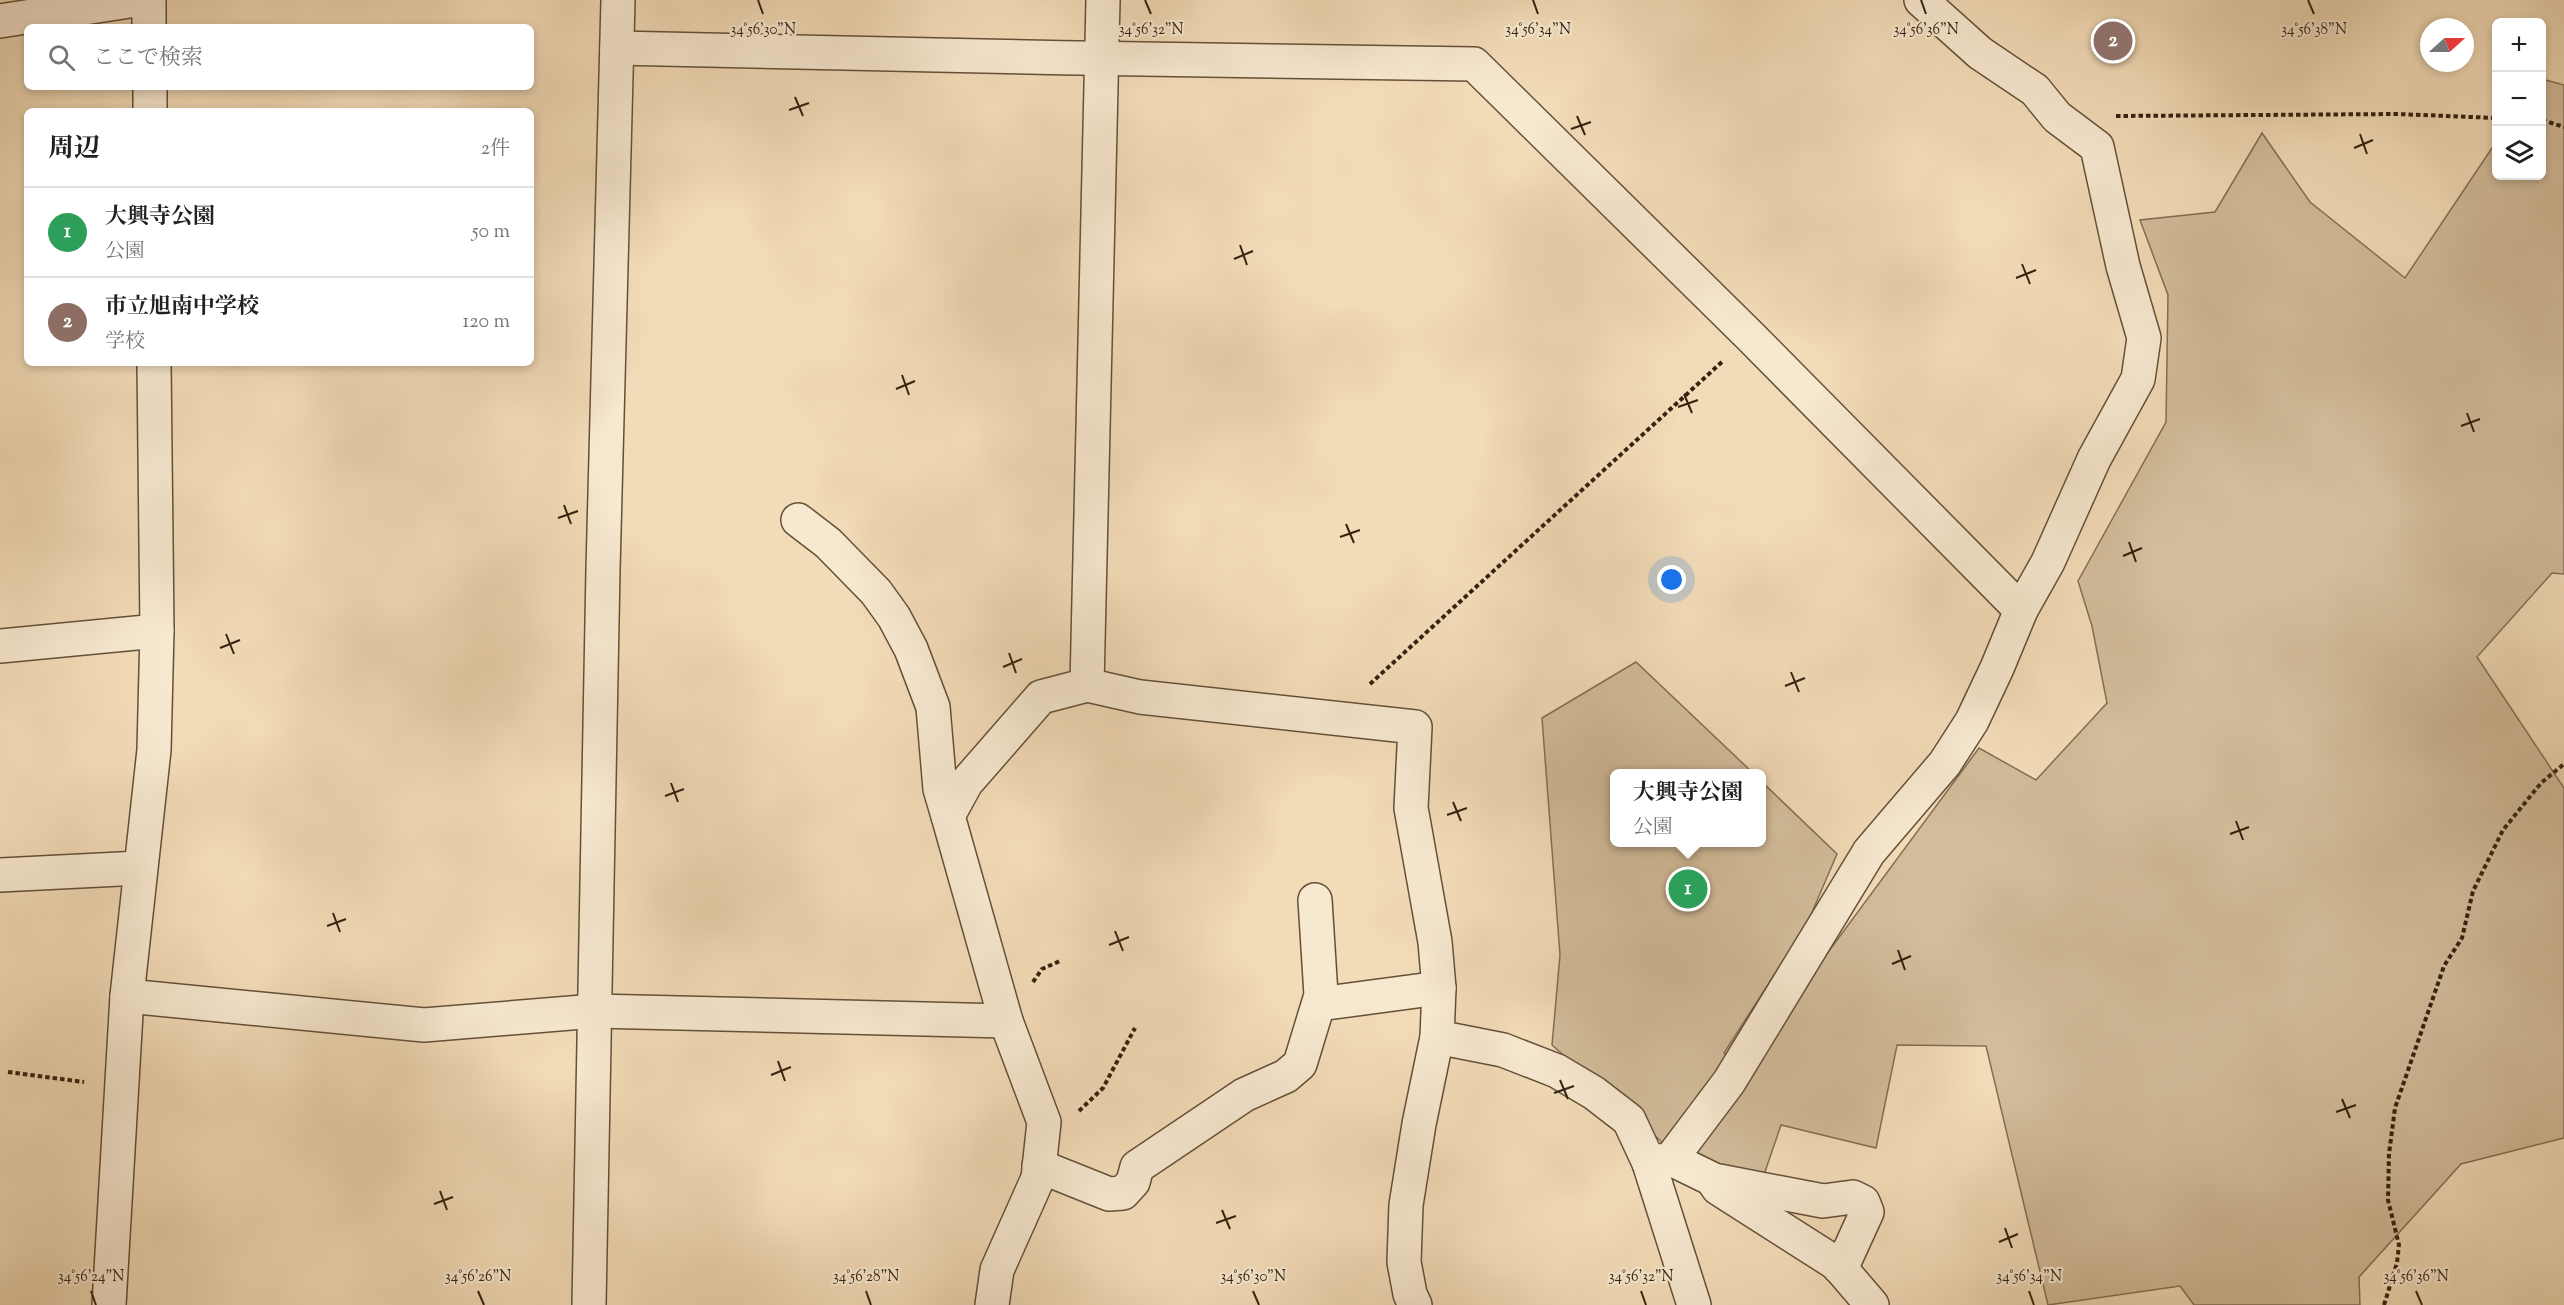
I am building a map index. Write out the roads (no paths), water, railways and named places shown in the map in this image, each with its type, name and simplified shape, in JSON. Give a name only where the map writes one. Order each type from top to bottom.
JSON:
[{"type":"street","points":[[0,21],[136,0]]},
{"type":"street","points":[[149,0],[149,24]]},
{"type":"street","points":[[589,1305],[602,581],[618,0]]},
{"type":"street","points":[[1087,685],[1103,0]]},
{"type":"street","points":[[1660,1161],[1729,1082],[1869,852],[1945,763],[1972,721],[1998,668],[2021,610],[2048,562],[2094,459],[2138,380],[2144,338],[2123,266],[2097,147],[2057,117],[2035,90],[1980,53],[1921,0]]},
{"type":"street","points":[[617,48],[1101,60],[1242,59],[1474,64],[1750,336],[2021,610]]},
{"type":"street","points":[[150,90],[150,108]]},
{"type":"street","points":[[108,1305],[127,996],[154,750],[157,631],[154,366]]},
{"type":"street","points":[[798,520],[828,543],[876,592],[894,617],[911,649],[933,707],[940,789],[980,923],[1006,1021],[1044,1122],[1038,1178],[997,1270],[992,1305]]},
{"type":"street","points":[[0,646],[157,631]]},
{"type":"street","points":[[948,816],[966,783],[1041,697],[1087,685],[1140,697],[1415,727],[1411,808],[1435,942],[1439,988],[1437,1037],[1419,1124],[1406,1205],[1404,1262],[1410,1294],[1415,1305]]},
{"type":"street","points":[[0,875],[140,868]]},
{"type":"street","points":[[1039,1166],[1109,1194],[1123,1193],[1133,1182],[1137,1167],[1244,1095],[1286,1076],[1300,1064],[1322,995],[1315,900]]},
{"type":"street","points":[[1319,1004],[1439,988]]},
{"type":"street","points":[[127,996],[424,1025],[595,1011],[1006,1021]]},
{"type":"street","points":[[1437,1037],[1503,1050],[1557,1071],[1629,1120],[1660,1161],[1694,1305]]},
{"type":"street","points":[[1660,1161],[1712,1179],[1823,1201],[1853,1197],[1863,1202],[1867,1212],[1846,1258],[1839,1267]]},
{"type":"street","points":[[1712,1179],[1718,1188],[1839,1267],[1872,1305]]},
{"type":"place","name":"市立旭南中学校","points":[[2113,41]]},
{"type":"place","name":"大興寺公園","points":[[1688,889]]}]
